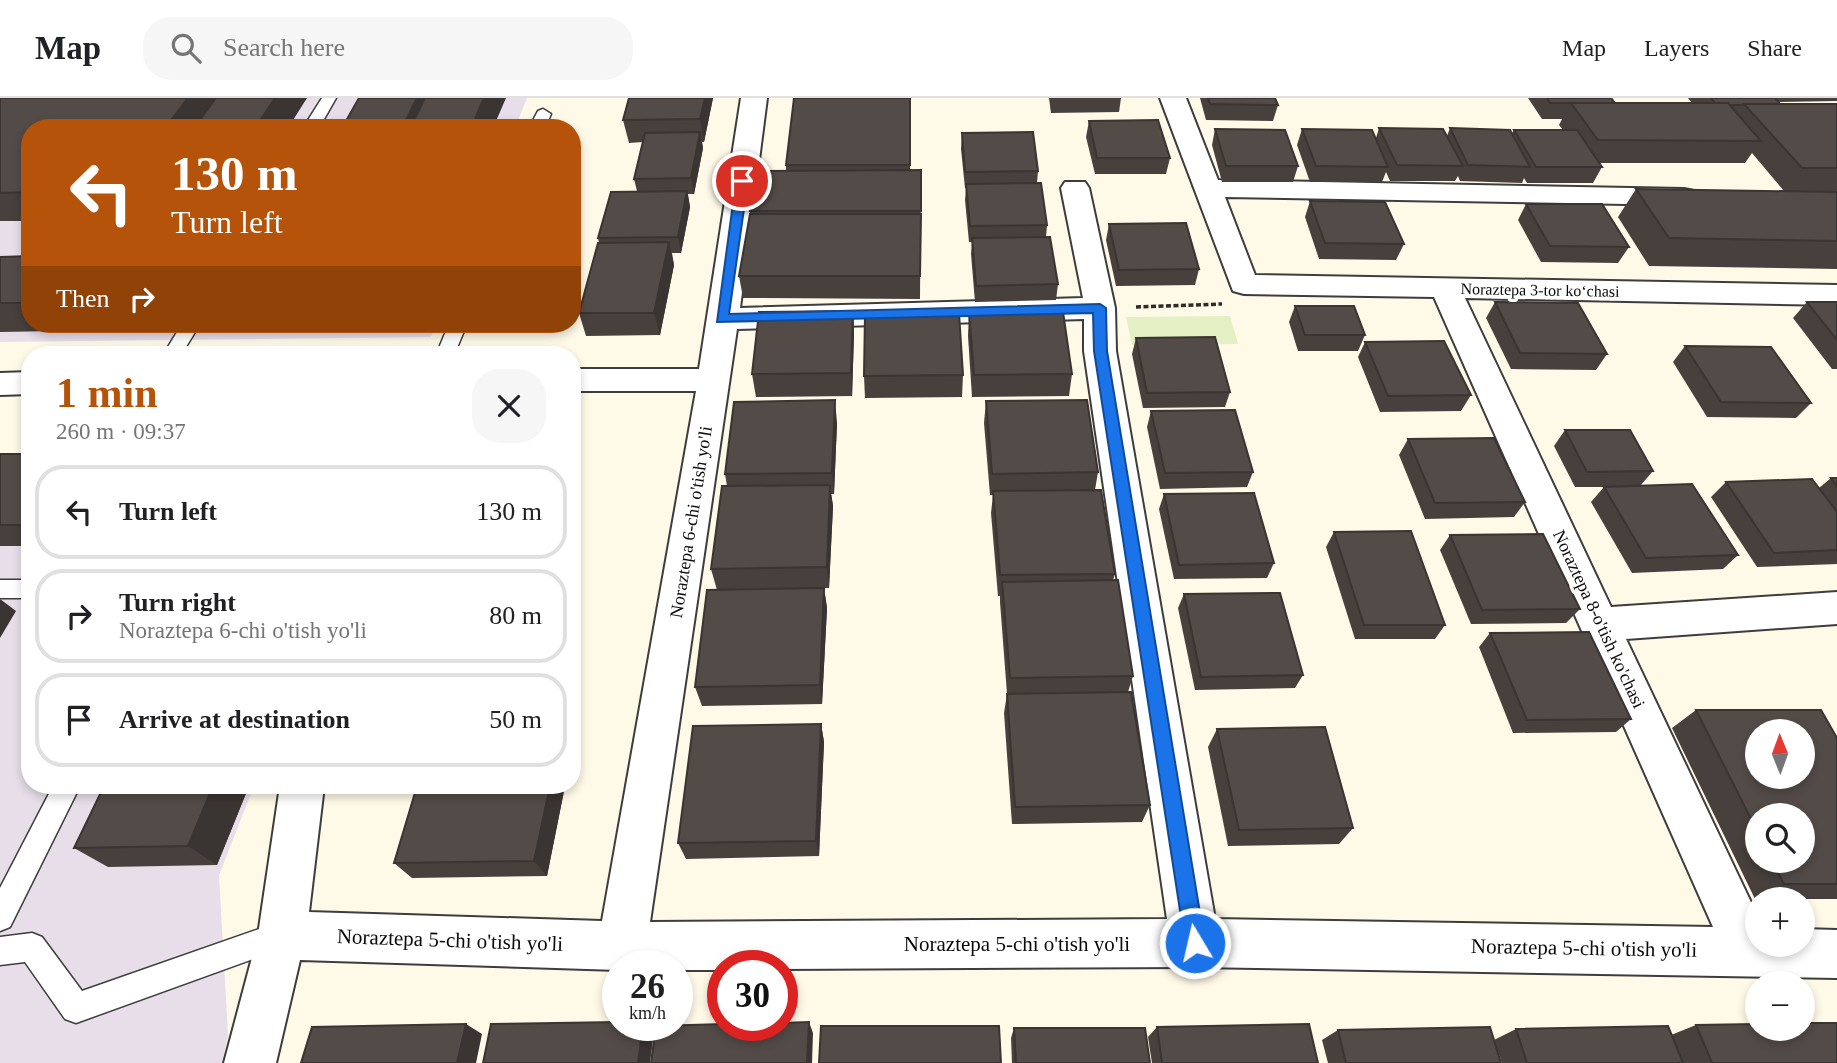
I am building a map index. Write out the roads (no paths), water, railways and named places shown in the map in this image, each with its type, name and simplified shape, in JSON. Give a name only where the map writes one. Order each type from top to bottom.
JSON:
[{"type":"street","name":"Noraztepa 6-chi o'tish yo'li","points":[[622,946],[714,380],[754,98]]},
{"type":"street","points":[[1173,98],[1207,188],[1714,197]]},
{"type":"street","points":[[1075,188],[1100,308],[1100,351],[1195,943]]},
{"type":"street","name":"Noraztepa 3-tor ko‘chasi","points":[[1207,188],[1244,284],[1837,295]]},
{"type":"street","name":"Noraztepa 8-o'tish ko'chasi","points":[[1446,289],[1602,624],[1745,943]]},
{"type":"street","points":[[722,319],[1100,308]]},
{"type":"street","points":[[581,380],[714,380]]},
{"type":"street","points":[[0,384],[21,383]]},
{"type":"street","points":[[1602,624],[1837,608]]},
{"type":"street","points":[[250,1063],[282,935],[301,794]]},
{"type":"street","name":"Noraztepa 5-chi o'tish yo'li","points":[[282,935],[622,946],[1195,943],[1745,950]]},
{"type":"street","name":"Noraztepa 5-chi o'tish yo'li","points":[[1815,953],[1837,954]]},
{"type":"lane","points":[[316,119],[329,98]]},
{"type":"lane","points":[[0,589],[21,589]]},
{"type":"lane","points":[[0,917],[63,794]]},
{"type":"lane","points":[[0,951],[32,947],[76,1008],[282,935]]}]
